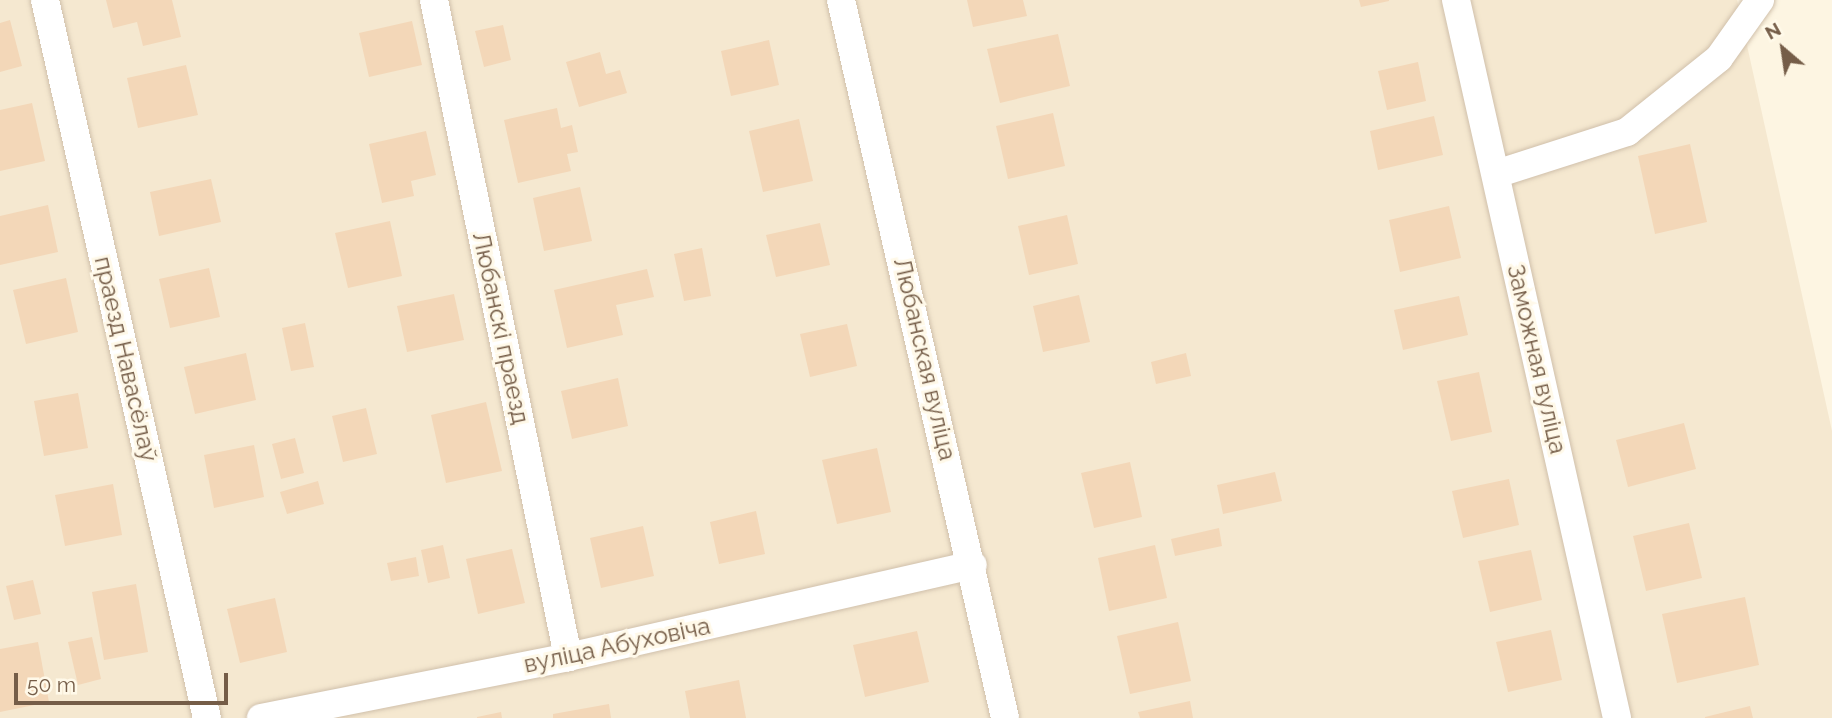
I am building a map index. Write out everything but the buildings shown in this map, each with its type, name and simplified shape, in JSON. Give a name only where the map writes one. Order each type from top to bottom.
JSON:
[{"type":"street","name":"праезд Навасёлаў","points":[[45,0],[207,718]]},
{"type":"street","name":"Любанскі праезд","points":[[434,0],[568,657]]},
{"type":"street","name":"Любанская вуліца","points":[[841,0],[1005,718]]},
{"type":"street","name":"Заможная вуліца","points":[[1456,0],[1617,718]]},
{"type":"street","points":[[1496,174],[1627,132],[1719,58],[1760,0]]},
{"type":"street","name":"вуліца Абуховіча","points":[[261,718],[568,657],[972,565]]},
{"type":"shaded area","points":[[0,0],[1737,0],[1832,431],[1832,718],[0,718]]}]
